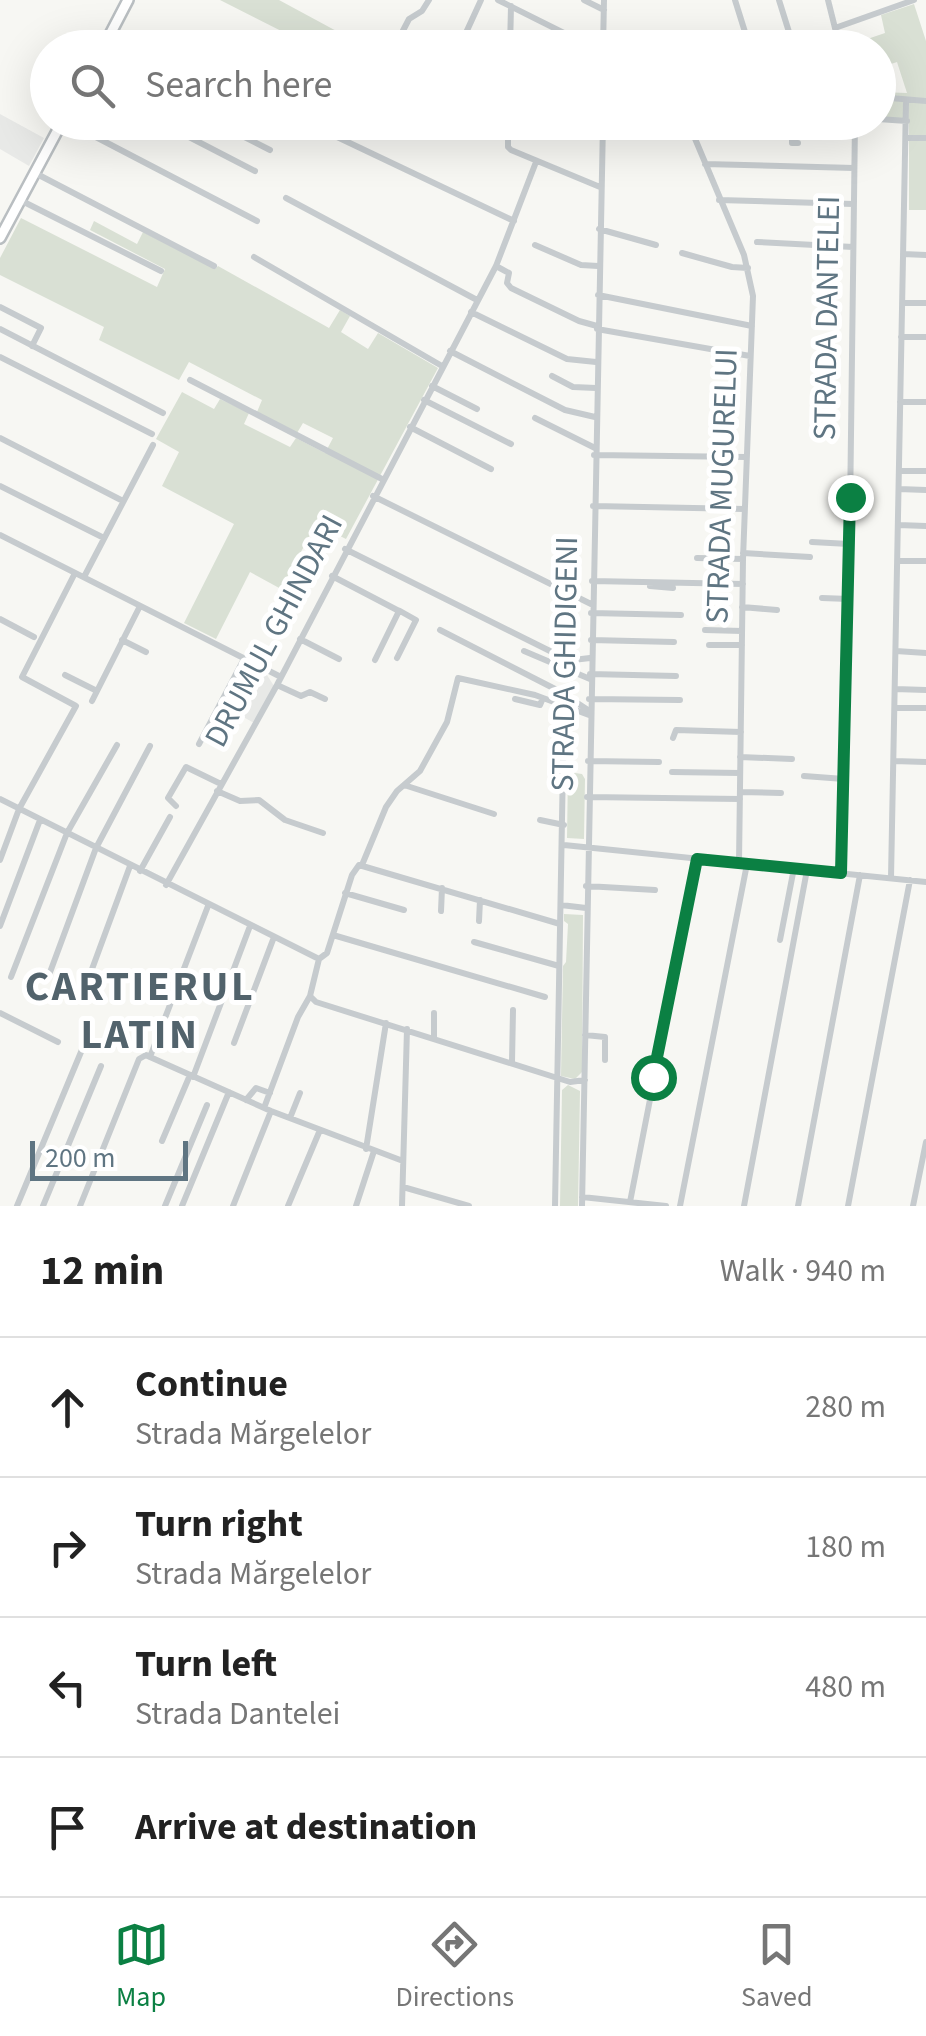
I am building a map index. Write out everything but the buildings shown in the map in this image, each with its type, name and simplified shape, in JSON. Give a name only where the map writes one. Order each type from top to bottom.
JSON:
[{"type":"main road","points":[[109,30],[128,0]]},
{"type":"main road","points":[[0,238],[54,140]]},
{"type":"street","points":[[403,30],[429,0]]},
{"type":"street","points":[[467,30],[481,0]]},
{"type":"street","points":[[498,0],[558,30]]},
{"type":"street","points":[[584,0],[604,10]]},
{"type":"street","points":[[604,0],[604,30]]},
{"type":"street","points":[[736,0],[745,30]]},
{"type":"street","points":[[779,0],[788,30]]},
{"type":"street","points":[[828,0],[835,28],[914,0]]},
{"type":"street","points":[[510,6],[510,30]]},
{"type":"street","points":[[896,97],[906,102],[926,101]]},
{"type":"street","points":[[891,878],[906,102]]},
{"type":"street","points":[[896,120],[907,121]]},
{"type":"street","points":[[906,138],[926,138]]},
{"type":"street","points":[[100,140],[257,221]]},
{"type":"street","points":[[195,140],[254,171]]},
{"type":"street","points":[[250,140],[270,150]]},
{"type":"street","points":[[342,140],[514,222]]},
{"type":"street","points":[[509,140],[509,149],[600,187]]},
{"type":"street","name":"STRADA GHIDIGENI","points":[[582,1202],[601,140]]},
{"type":"street","name":"STRADA MUGURELUI","points":[[680,1206],[743,863],[742,608],[753,296],[748,268],[695,140]]},
{"type":"street","points":[[792,140],[798,144]]},
{"type":"street","name":"STRADA DANTELEI","points":[[841,873],[855,140]]},
{"type":"street","name":"DRUMUL GHINDARI","points":[[166,885],[279,681],[496,266],[536,162]]},
{"type":"street","points":[[704,164],[854,168]]},
{"type":"street","points":[[35,173],[214,266]]},
{"type":"street","points":[[286,198],[478,300]]},
{"type":"street","points":[[20,200],[162,271]]},
{"type":"street","points":[[720,200],[853,204]]},
{"type":"street","points":[[599,228],[656,246]]},
{"type":"street","points":[[757,242],[853,246]]},
{"type":"street","points":[[535,246],[582,265],[598,266]]},
{"type":"street","points":[[682,253],[748,268]]},
{"type":"street","points":[[903,254],[926,254]]},
{"type":"street","points":[[254,257],[442,366]]},
{"type":"street","points":[[496,266],[509,272],[507,283],[511,288],[597,328],[750,356]]},
{"type":"street","points":[[598,295],[752,326]]},
{"type":"street","points":[[902,303],[926,303]]},
{"type":"street","points":[[0,308],[41,328],[32,346]]},
{"type":"street","points":[[471,312],[572,361],[596,362]]},
{"type":"street","points":[[0,329],[163,413]]},
{"type":"street","points":[[901,337],[926,336]]},
{"type":"street","points":[[450,351],[565,410],[595,417]]},
{"type":"street","points":[[0,357],[152,434]]},
{"type":"street","points":[[552,376],[573,387],[596,388]]},
{"type":"street","points":[[190,380],[382,479]]},
{"type":"street","points":[[432,386],[477,408]]},
{"type":"street","points":[[424,400],[511,444]]},
{"type":"street","points":[[900,402],[926,402]]},
{"type":"street","points":[[535,418],[594,452],[746,457]]},
{"type":"street","points":[[410,427],[491,469]]},
{"type":"street","points":[[0,438],[123,501]]},
{"type":"street","points":[[84,577],[154,445]]},
{"type":"street","points":[[899,471],[926,472]]},
{"type":"street","points":[[0,486],[104,538]]},
{"type":"street","points":[[899,489],[926,490]]},
{"type":"street","points":[[373,496],[591,608],[681,615]]},
{"type":"street","points":[[594,506],[744,509]]},
{"type":"street","points":[[898,525],[926,526]]},
{"type":"street","points":[[0,535],[244,658],[301,696],[310,692],[325,699]]},
{"type":"street","points":[[812,542],[850,544]]},
{"type":"street","points":[[345,549],[560,656],[573,660],[590,658]]},
{"type":"street","points":[[697,558],[810,557]]},
{"type":"street","points":[[898,561],[926,561]]},
{"type":"street","points":[[0,860],[20,809],[76,706],[22,677],[75,573]]},
{"type":"street","points":[[332,576],[416,620],[397,658]]},
{"type":"street","points":[[592,583],[743,584]]},
{"type":"street","points":[[592,583],[673,588]]},
{"type":"street","points":[[822,598],[849,599]]},
{"type":"street","points":[[92,701],[140,606]]},
{"type":"street","points":[[742,608],[777,610]]},
{"type":"street","points":[[375,660],[399,611]]},
{"type":"street","points":[[0,620],[34,637]]},
{"type":"street","points":[[440,630],[559,691],[589,713]]},
{"type":"street","points":[[704,630],[742,631]]},
{"type":"street","points":[[300,639],[338,659]]},
{"type":"street","points":[[122,640],[146,652]]},
{"type":"street","points":[[590,640],[674,642]]},
{"type":"street","points":[[709,644],[742,645]]},
{"type":"street","points":[[524,651],[590,676],[676,676]]},
{"type":"street","points":[[896,651],[926,653]]},
{"type":"street","points":[[199,744],[244,658]]},
{"type":"street","points":[[65,675],[97,691]]},
{"type":"street","points":[[232,1206],[298,1017],[310,996],[320,959],[327,954],[346,893],[386,807],[420,770],[446,722],[458,678],[490,683],[589,713]]},
{"type":"street","points":[[895,688],[926,690]]},
{"type":"street","points":[[515,700],[540,705],[543,698]]},
{"type":"street","points":[[590,699],[680,700]]},
{"type":"street","points":[[556,1206],[564,708]]},
{"type":"street","points":[[894,708],[926,708]]},
{"type":"street","points":[[673,738],[676,730],[740,732]]},
{"type":"street","points":[[11,978],[66,833],[117,745]]},
{"type":"street","points":[[49,975],[96,848],[150,746]]},
{"type":"street","points":[[740,758],[792,760]]},
{"type":"street","points":[[588,761],[658,762]]},
{"type":"street","points":[[894,762],[926,762]]},
{"type":"street","points":[[176,806],[168,798],[186,768],[240,801],[260,800],[285,820],[322,833]]},
{"type":"street","points":[[672,772],[740,773]]},
{"type":"street","points":[[804,776],[844,778]]},
{"type":"street","points":[[404,785],[494,814]]},
{"type":"street","points":[[587,797],[781,793]]},
{"type":"street","points":[[0,799],[320,959]]},
{"type":"street","points":[[140,871],[170,817]]},
{"type":"street","points":[[0,926],[40,820]]},
{"type":"street","points":[[540,820],[564,825]]},
{"type":"street","points":[[564,846],[926,882]]},
{"type":"street","points":[[630,1202],[697,859]]},
{"type":"street","points":[[81,1000],[130,866]]},
{"type":"street","points":[[359,866],[560,924]]},
{"type":"street","points":[[780,940],[794,868]]},
{"type":"street","points":[[744,1206],[807,870]]},
{"type":"street","points":[[798,1206],[860,875]]},
{"type":"street","points":[[848,1206],[910,880]]},
{"type":"street","points":[[586,886],[655,890]]},
{"type":"street","points":[[441,912],[442,888]]},
{"type":"street","points":[[346,893],[404,910]]},
{"type":"street","points":[[479,921],[480,900]]},
{"type":"street","points":[[561,905],[586,908]]},
{"type":"street","points":[[150,1057],[208,906]]},
{"type":"street","points":[[162,1141],[250,926]]},
{"type":"street","points":[[333,934],[545,997]]},
{"type":"street","points":[[234,1043],[274,937]]},
{"type":"street","points":[[474,942],[559,966]]},
{"type":"street","points":[[310,996],[316,1002],[570,1082],[585,1080]]},
{"type":"street","points":[[512,1062],[513,1010]]},
{"type":"street","points":[[0,1013],[58,1042]]},
{"type":"street","points":[[434,1013],[434,1037]]},
{"type":"street","points":[[356,1206],[370,1150],[386,1024]]},
{"type":"street","points":[[402,1206],[407,1030]]},
{"type":"street","points":[[585,1035],[606,1039],[605,1060]]},
{"type":"street","points":[[17,1206],[86,1040]]},
{"type":"street","points":[[80,1206],[140,1058],[146,1055],[268,1110],[403,1161]]},
{"type":"street","points":[[43,1206],[101,1066]]},
{"type":"street","points":[[246,1100],[256,1088],[270,1093]]},
{"type":"street","points":[[182,1206],[229,1092]]},
{"type":"street","points":[[290,1118],[300,1093]]},
{"type":"street","points":[[165,1206],[208,1104]]},
{"type":"street","points":[[288,1206],[320,1130]]},
{"type":"street","points":[[913,1206],[926,1142]]},
{"type":"street","points":[[402,1186],[469,1206]]},
{"type":"street","points":[[582,1202],[666,1206]]},
{"type":"shaded area","points":[[220,0],[279,0],[335,30],[279,30]]},
{"type":"shaded area","points":[[914,4],[926,41],[926,210],[909,210],[909,119],[896,118],[896,93],[907,93],[896,62],[896,30],[884,30],[881,15]]},
{"type":"shaded area","points":[[0,114],[30,130],[30,140],[43,140],[29,166],[0,149]]},
{"type":"shaded area","points":[[21,218],[157,287],[165,269],[90,230],[94,221],[137,244],[143,232],[215,269],[218,266],[329,328],[340,310],[350,316],[341,332],[368,349],[378,333],[438,368],[346,539],[316,524],[281,589],[250,572],[216,639],[184,623],[234,524],[162,486],[179,452],[156,439],[182,392],[214,409],[220,399],[249,413],[244,424],[290,447],[296,438],[325,453],[333,438],[303,423],[297,433],[257,412],[262,400],[189,362],[179,380],[99,340],[104,327],[0,275],[0,258]]},
{"type":"shaded area","points":[[245,663],[267,675],[274,686],[254,723],[222,705]]},
{"type":"shaded area","points":[[568,772],[582,774],[585,779],[584,839],[567,838]]},
{"type":"shaded area","points":[[564,914],[583,915],[582,1072],[575,1079],[561,1076],[563,966],[568,924]]},
{"type":"shaded area","points":[[568,1085],[580,1091],[578,1206],[560,1206],[562,1090]]},
{"type":"district","name":"CARTIERUL LATIN","points":[[140,1011]]},
{"type":"route","points":[[653,1077],[697,859],[841,873],[850,497]]}]
